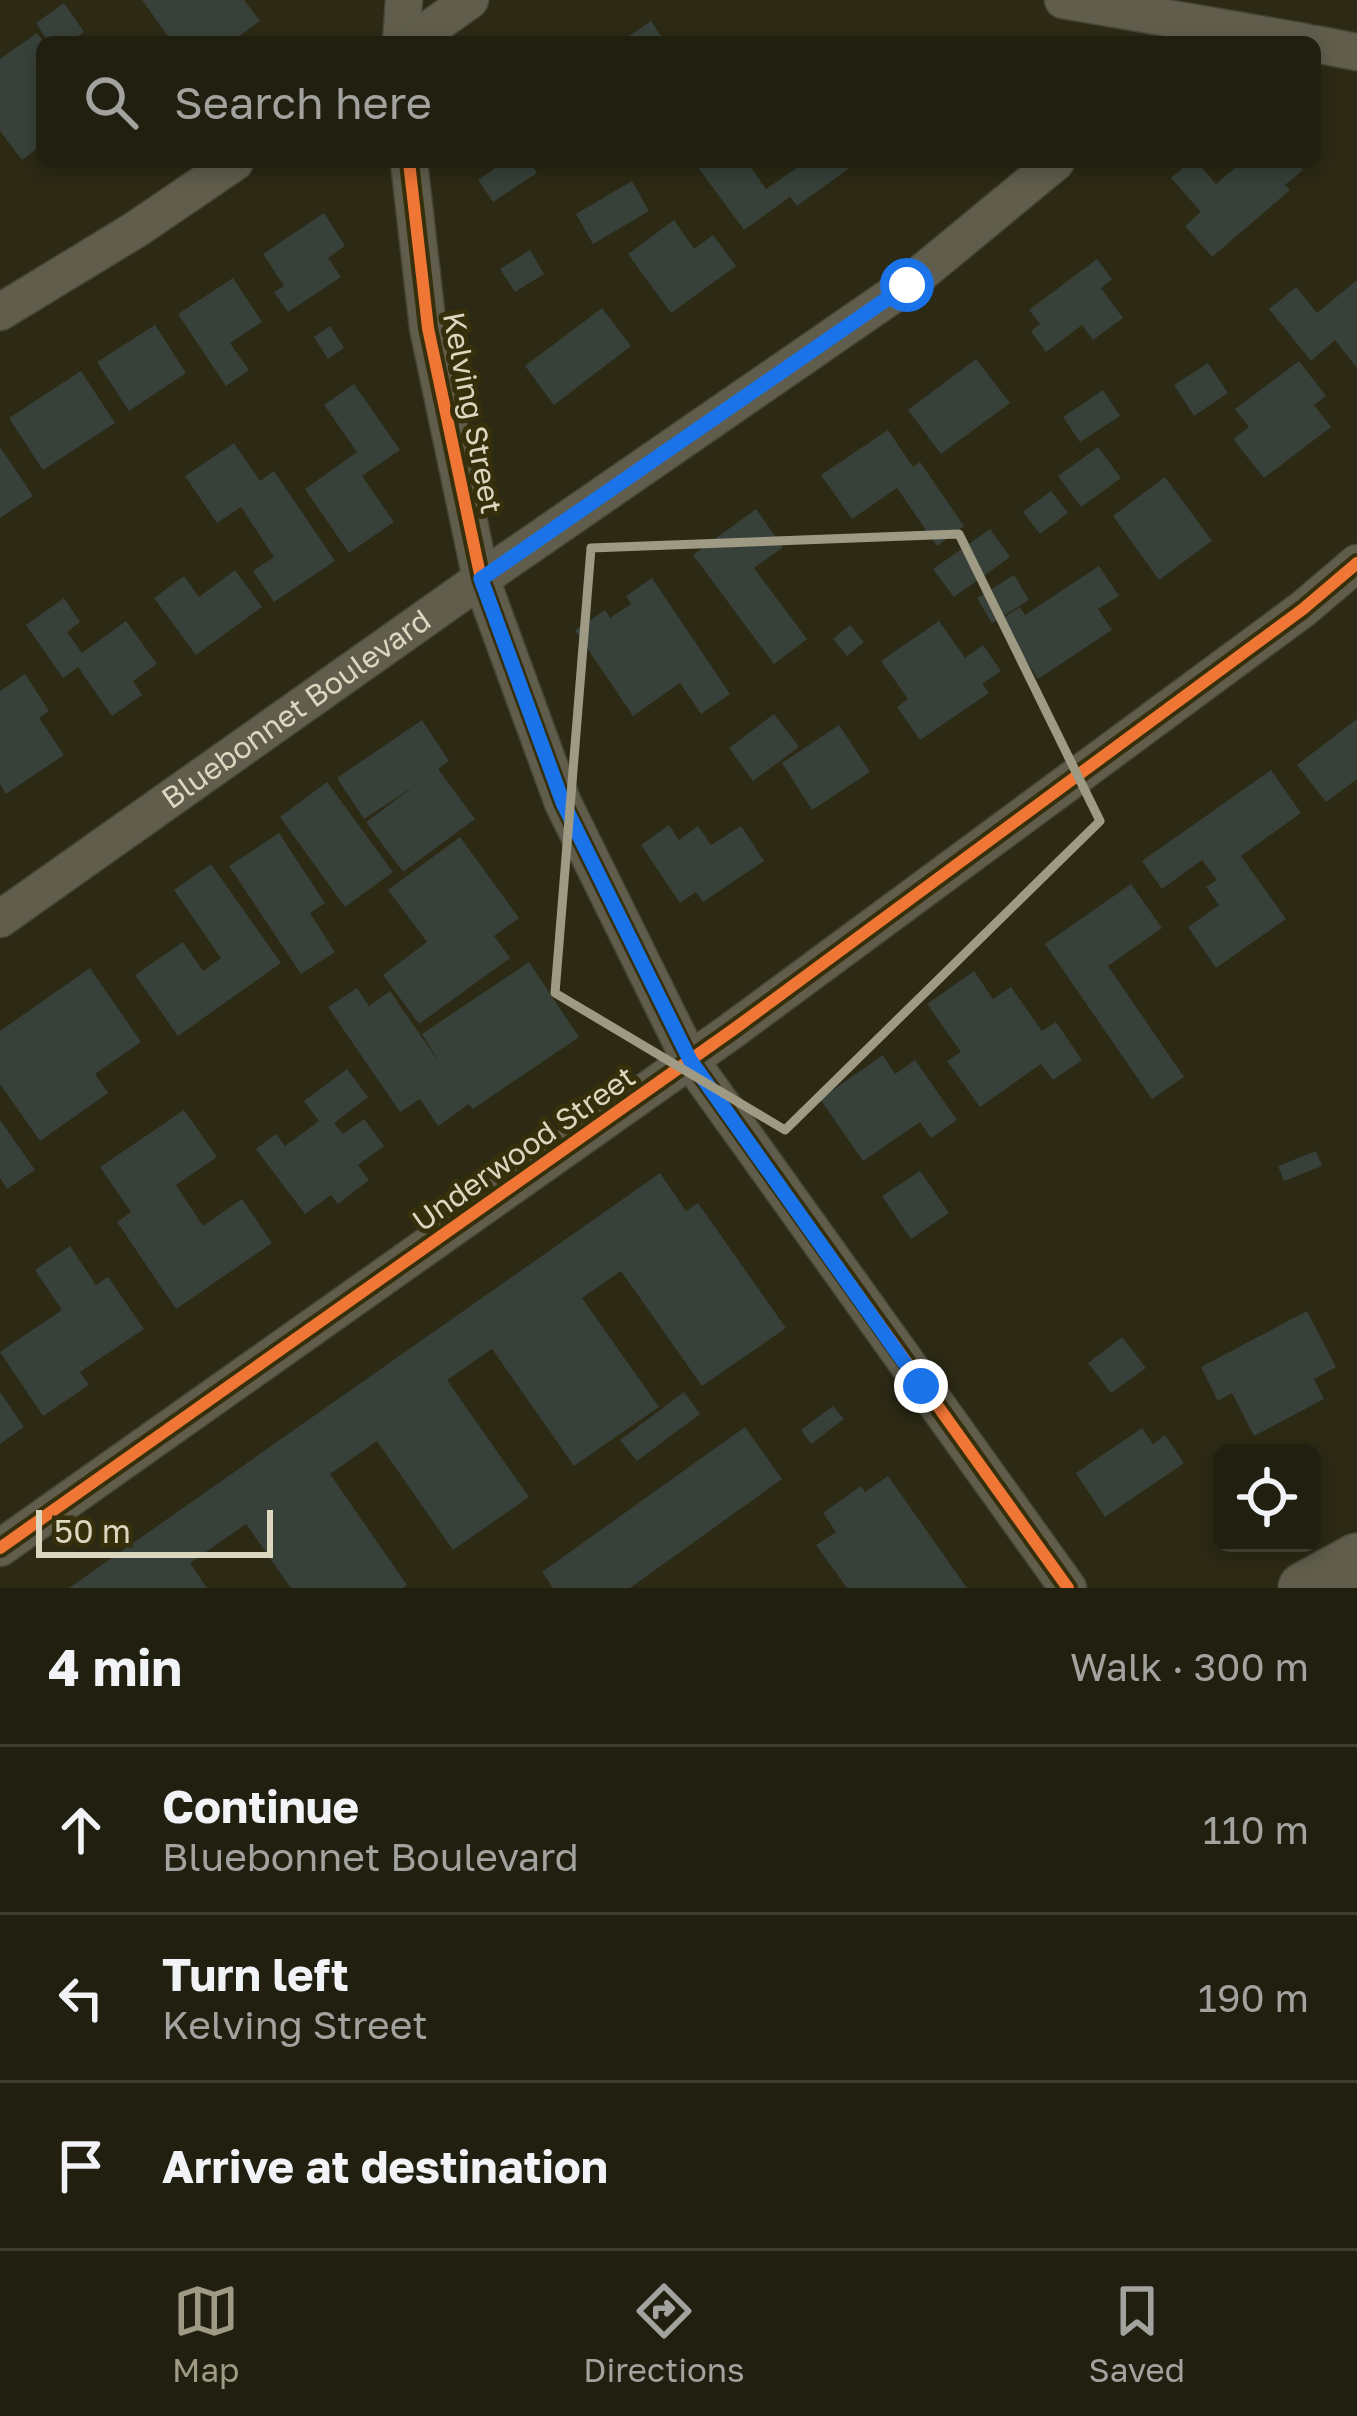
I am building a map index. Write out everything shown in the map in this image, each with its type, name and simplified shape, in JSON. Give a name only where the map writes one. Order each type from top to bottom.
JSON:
[{"type":"main road","points":[[1304,1588],[1357,1559]]},
{"type":"street","points":[[401,36],[404,0]]},
{"type":"street","points":[[419,36],[470,0]]},
{"type":"street","points":[[1063,0],[1277,36]]},
{"type":"street","points":[[1321,45],[1357,52]]},
{"type":"street","points":[[0,312],[226,168]]},
{"type":"street","name":"Kelving Street","points":[[410,168],[428,328],[481,579],[563,803],[690,1060],[1069,1588]]},
{"type":"street","name":"Bluebonnet Boulevard","points":[[0,920],[907,285],[1049,168]]},
{"type":"street","name":"Underwood Street","points":[[0,1548],[690,1060],[1284,623],[1357,563]]},
{"type":"highlighted area","points":[[959,534],[1100,821],[785,1130],[555,993],[591,548]]},
{"type":"building","points":[[142,0],[244,0],[260,21],[239,36],[168,36]]},
{"type":"building","points":[[64,3],[84,32],[44,36],[36,23]]},
{"type":"building","points":[[651,21],[661,36],[629,36]]},
{"type":"building","points":[[37,33],[39,36],[36,150],[22,160],[0,131],[0,59]]},
{"type":"building","points":[[495,168],[534,168],[537,173],[493,202],[478,180]]},
{"type":"building","points":[[698,168],[751,168],[766,189],[797,168],[850,168],[797,206],[790,197],[744,230]]},
{"type":"building","points":[[1183,168],[1202,168],[1216,184],[1235,168],[1303,170],[1285,185],[1290,190],[1212,257],[1185,226],[1201,212],[1171,178]]},
{"type":"building","points":[[632,181],[649,211],[593,244],[576,214]]},
{"type":"building","points":[[324,213],[345,246],[328,258],[341,277],[288,312],[274,292],[284,286],[263,254]]},
{"type":"building","points":[[674,220],[694,249],[713,235],[736,266],[671,313],[628,254]]},
{"type":"building","points":[[530,250],[544,274],[515,292],[500,269]]},
{"type":"building","points":[[1097,259],[1112,279],[1101,288],[1123,318],[1093,340],[1082,325],[1046,352],[1031,331],[1040,324],[1029,310]]},
{"type":"building","points":[[233,278],[262,322],[230,343],[249,370],[226,386],[178,314]]},
{"type":"building","points":[[1357,280],[1357,368],[1335,340],[1311,361],[1269,309],[1296,287],[1317,313]]},
{"type":"building","points":[[602,308],[631,346],[554,405],[525,366]]},
{"type":"building","points":[[155,325],[186,373],[129,411],[97,362]]},
{"type":"building","points":[[330,326],[344,348],[328,359],[314,337]]},
{"type":"building","points":[[976,359],[1010,403],[941,454],[908,410]]},
{"type":"building","points":[[1299,361],[1326,396],[1314,405],[1331,427],[1264,478],[1233,439],[1249,427],[1235,409]]},
{"type":"building","points":[[1208,363],[1228,393],[1194,416],[1174,385]]},
{"type":"building","points":[[81,371],[115,423],[43,470],[9,418]]},
{"type":"building","points":[[354,384],[400,450],[362,476],[394,522],[349,553],[305,489],[357,452],[324,405]]},
{"type":"building","points":[[1103,390],[1120,416],[1080,442],[1063,417]]},
{"type":"building","points":[[888,430],[913,467],[920,462],[964,526],[937,546],[897,488],[852,519],[821,475]]},
{"type":"building","points":[[234,443],[260,481],[274,471],[335,561],[274,602],[253,571],[274,557],[241,507],[217,523],[185,476]]},
{"type":"building","points":[[0,447],[33,496],[0,518]]},
{"type":"building","points":[[1098,447],[1121,478],[1081,507],[1058,476]]},
{"type":"building","points":[[1165,477],[1212,541],[1159,580],[1113,516]]},
{"type":"building","points":[[1051,491],[1068,513],[1040,534],[1023,512]]},
{"type":"building","points":[[756,509],[783,547],[754,568],[807,639],[774,664],[693,555]]},
{"type":"building","points":[[990,529],[1010,557],[954,597],[933,569]]},
{"type":"building","points":[[1099,566],[1119,596],[1098,609],[1112,630],[1038,679],[1000,620],[1020,607],[1025,615]]},
{"type":"building","points":[[235,570],[262,607],[196,655],[154,598],[184,576],[199,597]]},
{"type":"building","points":[[1014,575],[1029,600],[992,623],[977,598]]},
{"type":"building","points":[[652,578],[730,694],[701,714],[680,683],[633,716],[575,630],[605,610],[610,618],[631,604],[626,596]]},
{"type":"building","points":[[64,598],[80,622],[67,632],[82,653],[126,621],[157,664],[133,681],[142,695],[112,716],[78,667],[63,678],[26,625]]},
{"type":"building","points":[[939,621],[965,658],[983,645],[1001,671],[982,684],[989,693],[920,740],[897,707],[908,699],[881,661]]},
{"type":"building","points":[[850,625],[864,642],[847,656],[833,639]]},
{"type":"building","points":[[25,674],[49,711],[39,718],[64,755],[6,794],[0,784],[0,691]]},
{"type":"building","points":[[774,714],[799,747],[753,781],[729,748]]},
{"type":"building","points":[[1357,719],[1357,779],[1326,802],[1297,765]]},
{"type":"building","points":[[422,720],[449,761],[438,769],[475,819],[403,872],[366,822],[416,785],[364,819],[337,778]]},
{"type":"building","points":[[839,725],[870,772],[812,810],[782,763]]},
{"type":"building","points":[[1271,770],[1301,813],[1241,856],[1286,919],[1216,968],[1188,927],[1219,905],[1206,887],[1217,880],[1202,860],[1162,889],[1142,861]]},
{"type":"building","points":[[327,782],[393,872],[345,907],[280,817]]},
{"type":"building","points":[[669,825],[679,840],[698,826],[711,845],[741,826],[764,861],[703,902],[696,892],[680,903],[641,845]]},
{"type":"building","points":[[279,833],[325,903],[310,913],[335,952],[301,974],[229,866]]},
{"type":"building","points":[[460,837],[519,918],[494,936],[510,958],[419,1024],[383,975],[427,942],[388,890]]},
{"type":"building","points":[[211,864],[281,963],[178,1036],[135,975],[183,942],[203,971],[221,958],[174,890]]},
{"type":"building","points":[[1131,884],[1162,928],[1108,966],[1184,1077],[1152,1099],[1045,944]]},
{"type":"building","points":[[529,962],[579,1037],[473,1109],[469,1104],[438,1126],[420,1099],[400,1112],[328,1007],[357,988],[369,1006],[390,991],[441,1065],[422,1034]]},
{"type":"building","points":[[90,968],[141,1042],[95,1074],[108,1093],[40,1141],[0,1084],[0,1031]]},
{"type":"building","points":[[974,971],[993,999],[1011,987],[1042,1031],[1056,1022],[1082,1060],[1053,1080],[1041,1064],[980,1107],[947,1061],[961,1052],[927,1004]]},
{"type":"building","points":[[883,1055],[895,1074],[915,1060],[957,1120],[931,1138],[920,1122],[863,1161],[820,1099]]},
{"type":"building","points":[[347,1069],[368,1097],[334,1123],[343,1134],[364,1119],[384,1146],[358,1165],[369,1180],[338,1204],[331,1195],[305,1214],[256,1149],[276,1134],[285,1146],[319,1121],[304,1101]]},
{"type":"building","points":[[184,1110],[217,1157],[176,1185],[203,1226],[242,1199],[272,1243],[176,1309],[117,1222],[131,1212],[100,1167]]},
{"type":"building","points":[[0,1120],[35,1170],[7,1189],[0,1178]]},
{"type":"building","points":[[1316,1151],[1322,1166],[1284,1181],[1278,1166]]},
{"type":"building","points":[[920,1171],[949,1213],[911,1239],[882,1196]]},
{"type":"building","points":[[660,1173],[686,1211],[698,1203],[786,1328],[702,1386],[621,1271],[582,1298],[659,1407],[574,1466],[492,1349],[447,1380],[529,1497],[453,1550],[377,1441],[330,1474],[407,1585],[403,1588],[291,1588],[246,1524],[190,1563],[207,1588],[69,1588]]},
{"type":"building","points":[[70,1246],[96,1285],[108,1277],[144,1329],[80,1372],[89,1385],[43,1416],[0,1352],[62,1310],[35,1270]]},
{"type":"building","points":[[1307,1311],[1336,1367],[1314,1379],[1324,1399],[1254,1436],[1232,1393],[1218,1401],[1201,1367]]},
{"type":"building","points":[[1122,1337],[1146,1368],[1111,1393],[1088,1363]]},
{"type":"building","points":[[0,1392],[24,1427],[0,1444]]},
{"type":"building","points":[[684,1392],[700,1414],[637,1461],[620,1440]]},
{"type":"building","points":[[833,1406],[844,1419],[811,1444],[801,1430]]},
{"type":"building","points":[[745,1427],[782,1479],[630,1588],[553,1588],[542,1572]]},
{"type":"building","points":[[1142,1428],[1153,1444],[1165,1435],[1184,1463],[1105,1517],[1076,1473]]},
{"type":"building","points":[[888,1476],[967,1588],[847,1588],[816,1545],[836,1532],[823,1513],[861,1486],[865,1492]]},
{"type":"cycle path","points":[[410,168],[428,328],[481,579],[563,803],[690,1060],[1068,1588]]},
{"type":"cycle path","points":[[0,1548],[734,1029],[1303,609],[1357,563]]},
{"type":"route","points":[[907,285],[481,579],[563,803],[690,1060],[921,1386]]}]
